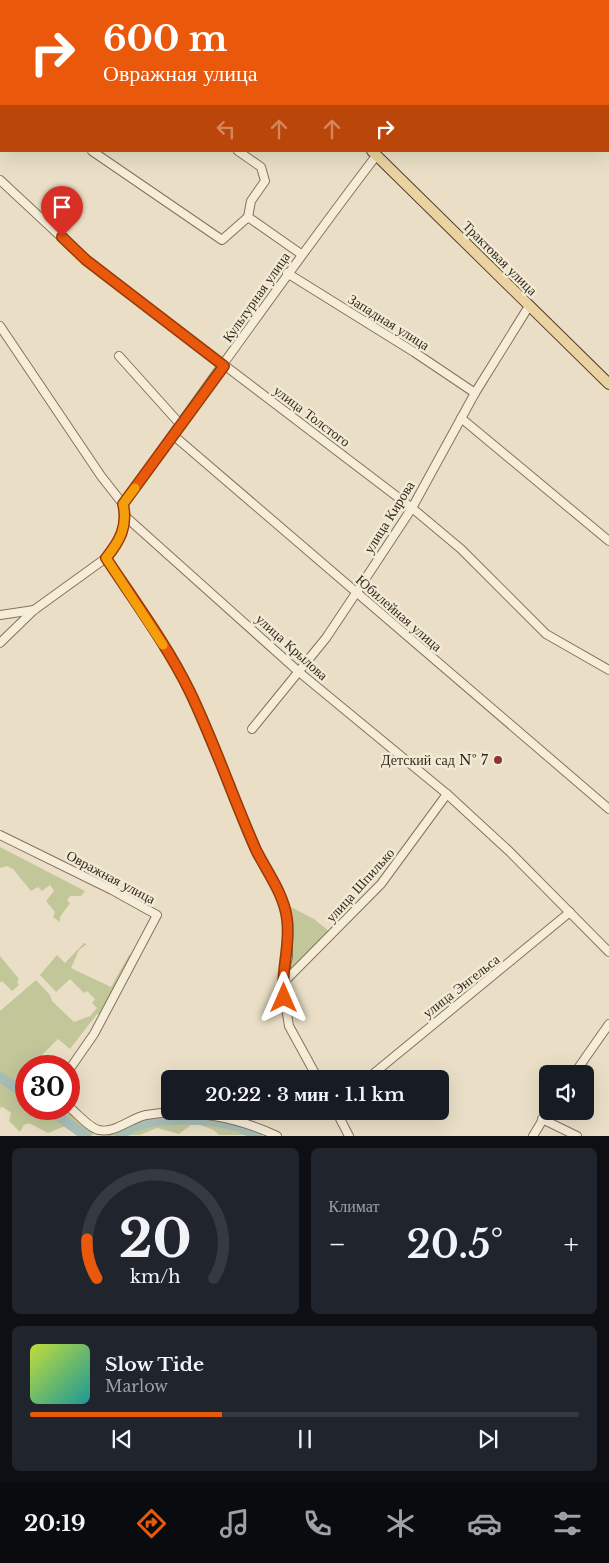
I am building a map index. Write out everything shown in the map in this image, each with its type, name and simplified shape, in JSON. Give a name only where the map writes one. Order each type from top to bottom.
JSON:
[{"type":"main road","name":"Трактовая улица","points":[[374,153],[609,384]]},
{"type":"street","points":[[93,152],[222,240],[248,216],[251,201],[265,181],[261,167],[239,152]]},
{"type":"street","name":"Культурная улица","points":[[123,504],[224,366],[287,273],[374,153]]},
{"type":"street","name":"улица Толстого","points":[[0,180],[86,260],[412,508],[461,550],[546,634],[609,670]]},
{"type":"street","points":[[248,216],[301,254]]},
{"type":"street","name":"Западная улица","points":[[287,273],[414,352],[475,394]]},
{"type":"street","name":"улица Кирова","points":[[252,729],[326,638],[412,508],[461,418],[529,306]]},
{"type":"street","points":[[0,326],[101,476],[123,504],[126,517],[122,534],[106,558],[34,610],[0,643]]},
{"type":"street","points":[[119,356],[180,424]]},
{"type":"street","points":[[461,418],[609,541]]},
{"type":"street","name":"Юбилейная улица","points":[[173,436],[609,809]]},
{"type":"street","name":"улица Крылова","points":[[126,517],[299,672],[447,794],[509,851],[609,952]]},
{"type":"street","points":[[106,558],[169,654],[190,692],[257,851],[283,901],[287,919],[288,956],[282,983],[289,1026],[313,1070]]},
{"type":"street","points":[[0,615],[34,610]]},
{"type":"street","name":"улица Шпилько","points":[[282,983],[381,884],[447,794]]},
{"type":"street","name":"Овражная улица","points":[[0,835],[112,890],[157,915],[94,1034],[79,1055]]},
{"type":"street","name":"улица Энгельса","points":[[378,1070],[570,912]]},
{"type":"street","points":[[580,1065],[609,1024]]},
{"type":"street","points":[[80,1116],[98,1130],[108,1130],[144,1115],[186,1112],[220,1117],[251,1125],[277,1136]]},
{"type":"street","points":[[341,1120],[349,1136]]},
{"type":"street","points":[[533,1136],[541,1120]]},
{"type":"street","points":[[544,1120],[577,1136]]},
{"type":"green space","points":[[0,847],[85,891],[81,896],[70,896],[67,900],[70,903],[60,917],[60,922],[53,917],[55,912],[46,901],[54,891],[50,885],[42,891],[38,887],[31,891],[13,869],[7,866],[0,868]]},
{"type":"green space","points":[[287,905],[314,919],[331,933],[287,975],[291,938]]},
{"type":"green space","points":[[84,943],[87,944],[79,950],[71,968],[111,987],[129,955],[134,955],[102,1016],[97,1014],[70,1049],[58,1039],[42,1055],[15,1055],[15,1120],[80,1120],[80,1116],[87,1122],[94,1135],[79,1135],[65,1126],[48,1133],[29,1123],[24,1125],[20,1132],[9,1121],[11,1113],[3,1107],[0,1108],[0,1011],[36,980],[50,995],[52,1001],[74,1022],[90,1016],[97,1008],[92,1003],[95,999],[87,991],[84,993],[70,979],[56,992],[40,975],[57,955],[65,963]]},
{"type":"green space","points":[[0,956],[19,979],[17,982],[19,985],[12,991],[2,981],[0,983]]},
{"type":"green space","points":[[161,1116],[161,1120],[189,1120],[192,1124],[179,1134],[157,1128],[140,1135],[108,1136],[109,1132],[125,1125],[146,1122],[149,1117]]},
{"type":"green space","points":[[199,1120],[226,1120],[273,1135],[219,1135],[214,1130],[195,1123]]},
{"type":"waterway","points":[[0,1077],[15,1087]]},
{"type":"waterway","points":[[63,1120],[86,1136]]},
{"type":"waterway","points":[[120,1136],[130,1129],[143,1124],[176,1120],[224,1123],[236,1126],[257,1136]]},
{"type":"slow traffic","points":[[135,488],[123,504],[126,517],[122,534],[117,545],[106,558],[163,645]]},
{"type":"place","name":"Детский сад № 7","points":[[498,760]]},
{"type":"route","points":[[62,237],[86,260],[224,366],[123,504],[126,517],[122,534],[117,545],[106,558],[169,654],[190,692],[257,851],[283,901],[287,919],[288,956],[282,983],[284,998]]}]
